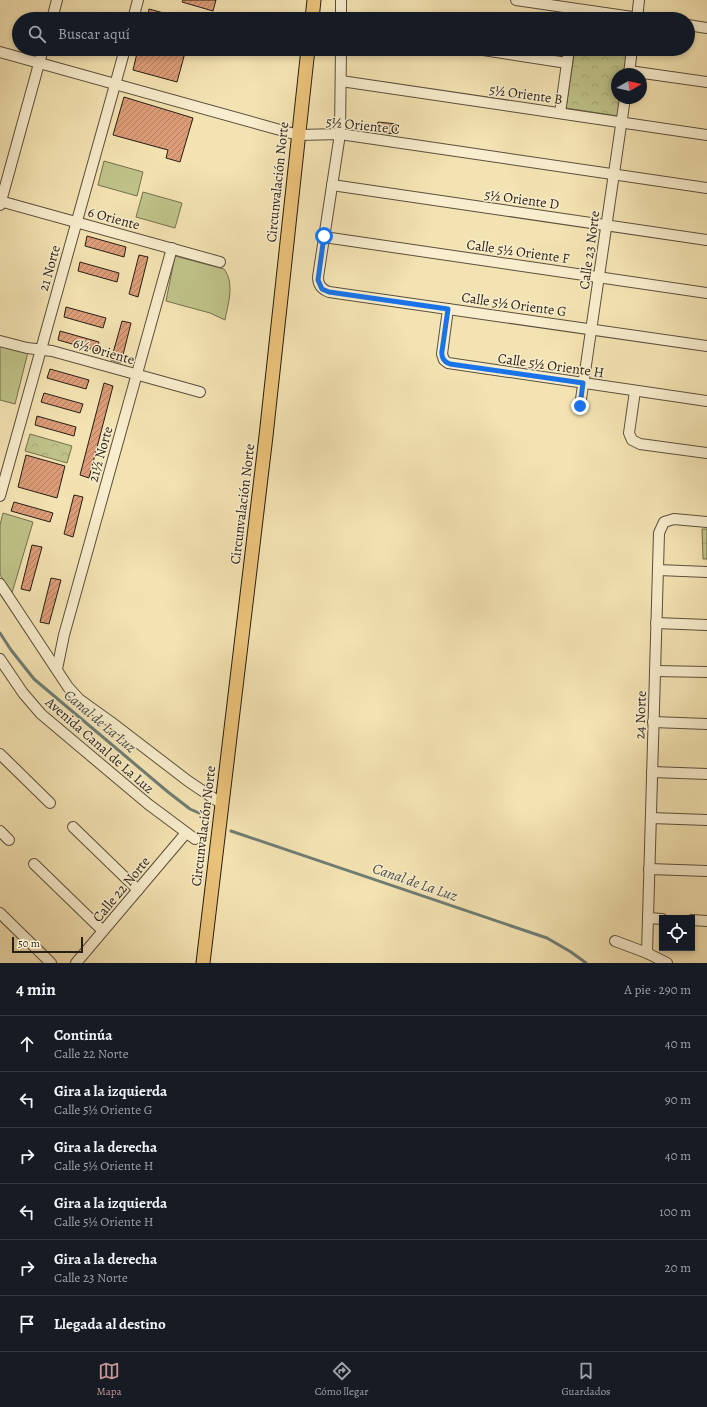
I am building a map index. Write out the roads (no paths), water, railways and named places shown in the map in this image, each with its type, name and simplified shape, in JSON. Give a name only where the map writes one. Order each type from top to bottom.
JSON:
[{"type":"main road","points":[[313,12],[314,0]]},
{"type":"main road","name":"Circunvalación Norte","points":[[202,963],[265,444],[307,56]]},
{"type":"street","points":[[54,12],[57,0]]},
{"type":"street","points":[[135,12],[138,0]]},
{"type":"street","points":[[341,0],[341,12]]},
{"type":"street","points":[[516,0],[566,12]]},
{"type":"street","points":[[639,0],[640,12]]},
{"type":"street","points":[[695,26],[707,28]]},
{"type":"street","name":"5½ Oriente C","points":[[0,52],[12,55]]},
{"type":"street","name":"5½ Oriente C","points":[[15,56],[298,135],[340,134],[707,188]]},
{"type":"street","points":[[0,202],[42,56]]},
{"type":"street","name":"21 Norte","points":[[0,496],[122,56]]},
{"type":"street","points":[[324,236],[340,134],[341,56]]},
{"type":"street","points":[[522,56],[567,63]]},
{"type":"street","points":[[560,113],[568,56]]},
{"type":"street","points":[[630,68],[631,56]]},
{"type":"street","points":[[647,75],[707,82]]},
{"type":"street","name":"5½ Oriente B","points":[[341,81],[707,135]]},
{"type":"street","name":"Calle 23 Norte","points":[[580,406],[624,104]]},
{"type":"street","name":"5½ Oriente D","points":[[332,185],[707,240]]},
{"type":"street","name":"6 Oriente","points":[[0,202],[220,262]]},
{"type":"street","name":"Calle 5½ Oriente F","points":[[324,236],[707,293]]},
{"type":"street","name":"Calle 5½ Oriente G","points":[[324,236],[318,280],[322,289],[329,292],[707,346]]},
{"type":"street","name":"21½ Norte","points":[[57,669],[64,635],[172,248]]},
{"type":"street","name":"Calle 5½ Oriente H","points":[[448,309],[442,354],[444,360],[448,363],[707,401]]},
{"type":"street","name":"6½ Oriente","points":[[0,341],[27,348],[52,351],[200,392]]},
{"type":"street","points":[[635,391],[629,433],[634,442],[707,453]]},
{"type":"street","name":"24 Norte","points":[[647,953],[659,533],[664,522],[674,519],[707,522]]},
{"type":"street","points":[[658,570],[707,572]]},
{"type":"street","name":"Avenida Canal de La Luz","points":[[0,584],[68,687],[79,699],[188,781],[222,804]]},
{"type":"street","points":[[656,623],[707,625]]},
{"type":"street","name":"Avenida Canal de La Luz","points":[[0,659],[3,672],[41,714],[142,799],[190,836]]},
{"type":"street","points":[[655,671],[707,672]]},
{"type":"street","points":[[653,722],[707,724]]},
{"type":"street","points":[[0,754],[50,803]]},
{"type":"street","points":[[652,772],[707,774]]},
{"type":"street","points":[[651,818],[707,820]]},
{"type":"street","points":[[73,827],[138,890]]},
{"type":"street","points":[[0,831],[9,840]]},
{"type":"street","name":"Calle 22 Norte","points":[[76,963],[138,890],[190,836]]},
{"type":"street","points":[[34,864],[103,932]]},
{"type":"street","points":[[649,869],[707,871]]},
{"type":"street","points":[[0,913],[51,963]]},
{"type":"street","points":[[648,918],[659,919]]},
{"type":"street","points":[[695,920],[707,921]]},
{"type":"street","points":[[615,941],[647,953],[667,963]]},
{"type":"waterway","name":"Canal de La Luz","points":[[0,633],[11,650],[34,679],[168,792],[190,809],[199,813]]},
{"type":"waterway","name":"Canal de La Luz","points":[[231,831],[547,938],[586,963]]}]
